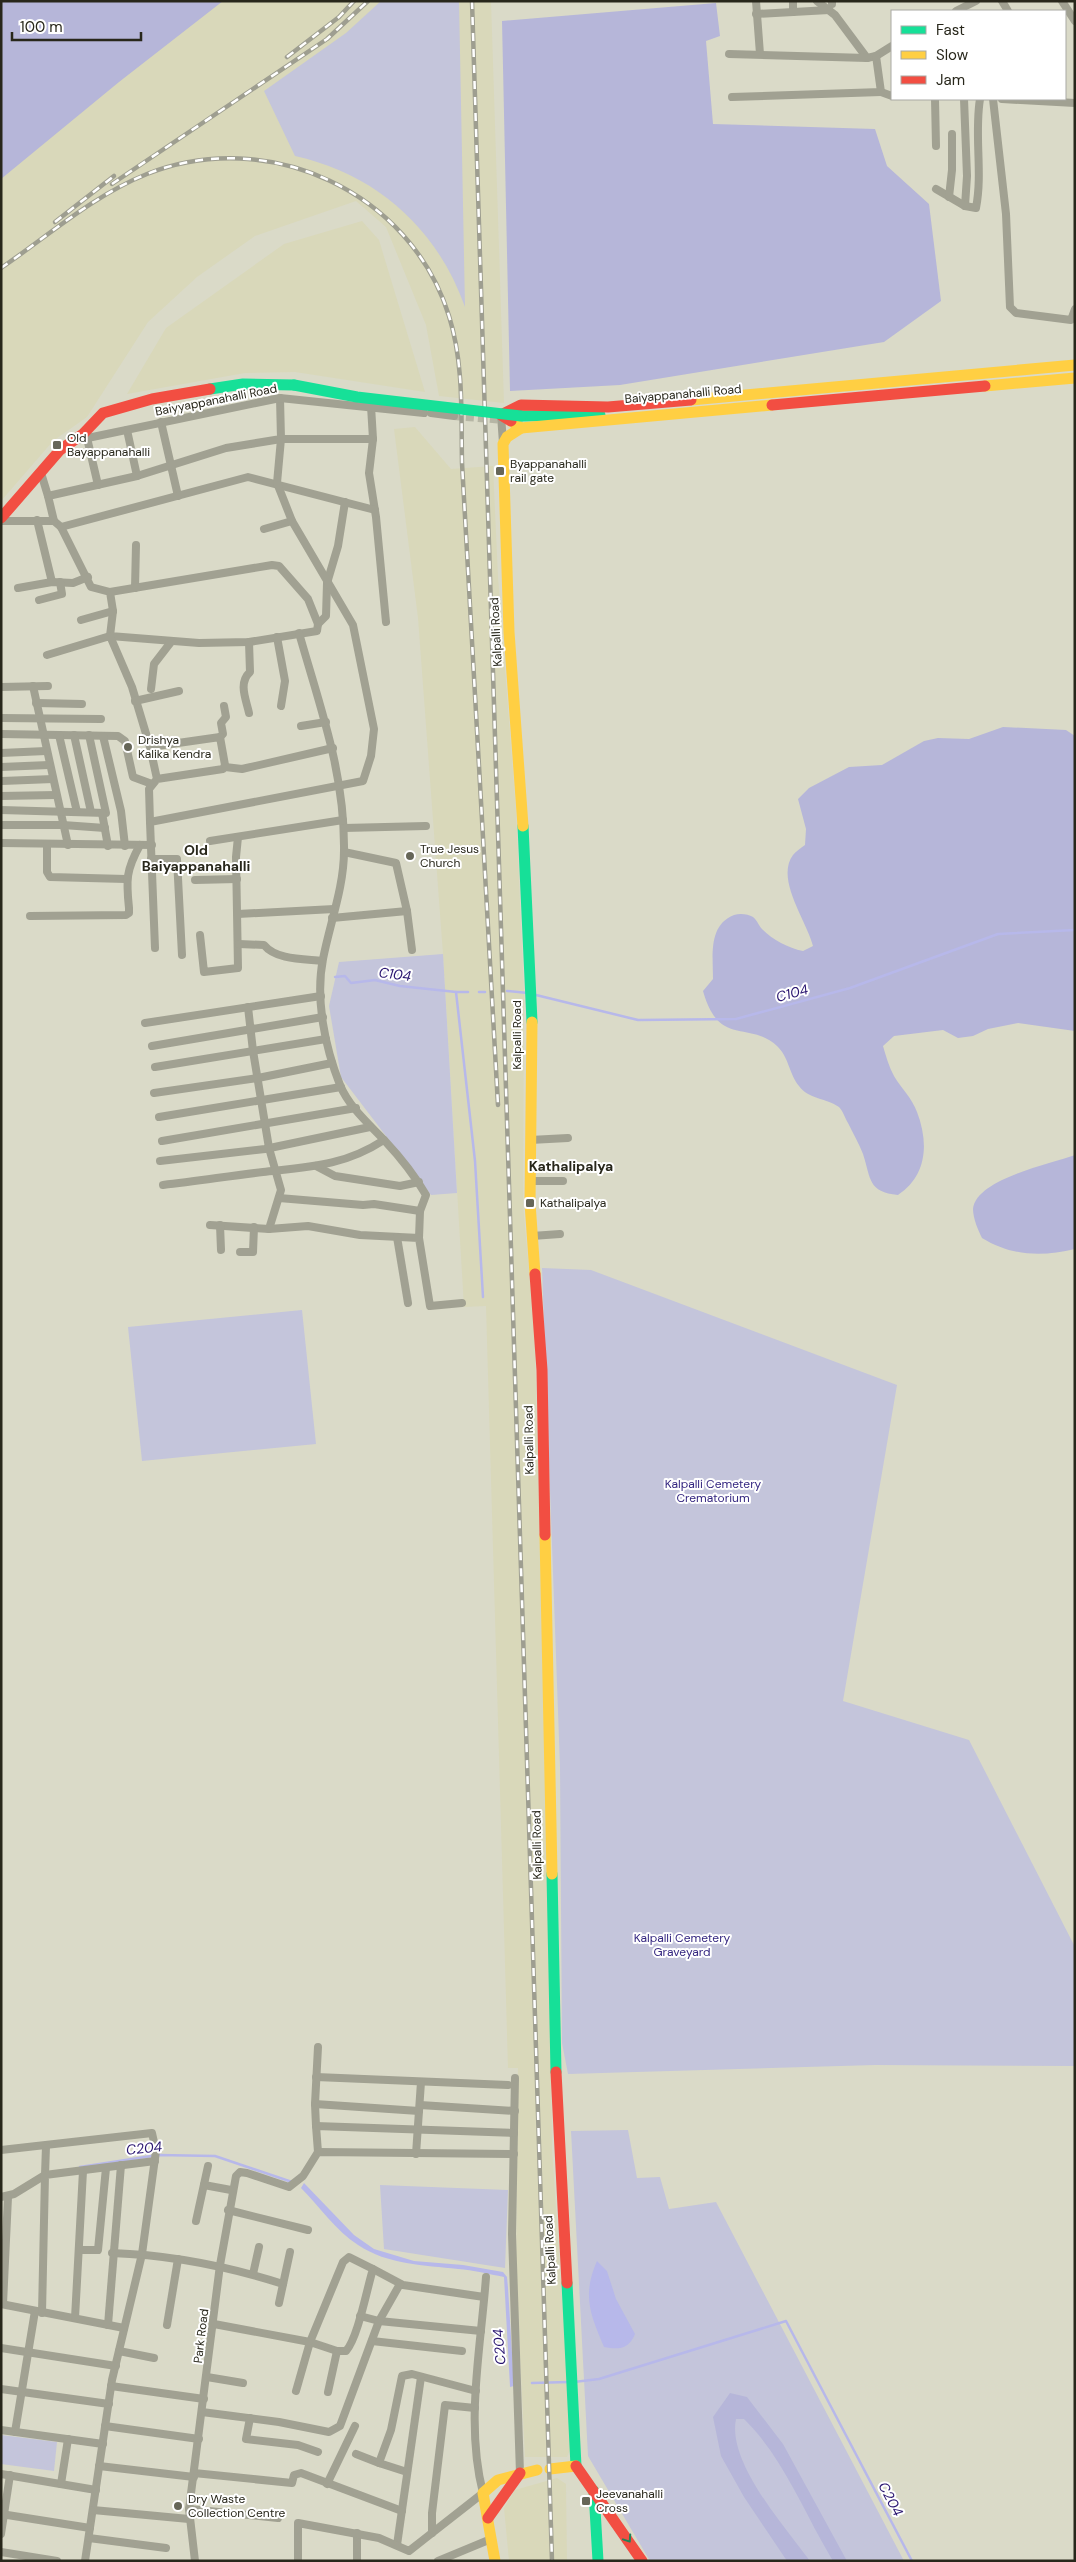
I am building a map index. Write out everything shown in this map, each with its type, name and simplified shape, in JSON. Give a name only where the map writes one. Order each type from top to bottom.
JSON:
[{"type":"street","points":[[756,1],[760,54]]},
{"type":"street","points":[[793,1],[793,12]]},
{"type":"street","points":[[817,1],[831,5],[867,58]]},
{"type":"street","points":[[958,10],[976,1]]},
{"type":"street","points":[[1062,1],[1075,21]]},
{"type":"street","points":[[756,14],[793,12],[831,5]]},
{"type":"street","points":[[728,54],[867,58],[876,56],[891,47]]},
{"type":"street","points":[[876,56],[881,92]]},
{"type":"street","points":[[732,97],[881,92],[891,96]]},
{"type":"street","points":[[935,100],[936,146]]},
{"type":"street","points":[[964,100],[967,176],[966,206]]},
{"type":"street","points":[[936,189],[948,197],[975,209],[977,203],[980,100]]},
{"type":"street","points":[[993,100],[1006,214],[1010,307],[1016,313],[1071,320],[1075,309]]},
{"type":"street","points":[[1032,100],[1069,102]]},
{"type":"street","points":[[948,197],[952,170],[952,134]]},
{"type":"street","points":[[521,428],[505,419],[521,405],[608,407],[1075,364]]},
{"type":"street","name":"Baiyappanahalli Road","points":[[73,440],[103,413],[152,399],[243,384],[294,385],[357,397],[521,416],[608,415],[1069,371]]},
{"type":"street","points":[[503,444],[507,437],[521,428],[1075,378]]},
{"type":"street","points":[[150,822],[340,787],[363,781],[371,756],[374,729],[353,625],[342,603],[327,583],[292,521],[277,483],[280,398]]},
{"type":"street","name":"Baiyyappanahalli Road","points":[[73,440],[280,398],[454,416]]},
{"type":"street","points":[[371,406],[372,439],[369,474],[376,510],[386,622]]},
{"type":"street","name":"Kalpalli Road","points":[[505,419],[503,444],[510,632],[524,840],[531,994],[530,1181],[542,1370],[556,2078],[576,2466]]},
{"type":"street","points":[[160,422],[178,496]]},
{"type":"street","points":[[127,430],[137,476]]},
{"type":"street","points":[[86,438],[98,485]]},
{"type":"street","points":[[48,496],[137,476],[226,448],[280,438],[372,439]]},
{"type":"street","points":[[1,520],[60,450],[73,440]]},
{"type":"street","points":[[41,473],[54,521],[61,527],[88,577],[91,587],[110,592],[272,565],[279,566],[308,599],[318,624],[317,631],[249,642],[171,642],[142,637],[110,636],[46,655]]},
{"type":"street","points":[[61,527],[248,477],[376,510]]},
{"type":"street","points":[[318,624],[326,616],[327,583],[338,546],[345,502]]},
{"type":"street","points":[[1,520],[54,521]]},
{"type":"street","points":[[37,520],[56,582],[62,594],[39,600]]},
{"type":"street","points":[[264,529],[292,521]]},
{"type":"street","points":[[135,588],[136,545]]},
{"type":"street","points":[[18,588],[56,582],[73,583],[88,577]]},
{"type":"street","points":[[110,592],[114,611],[110,636],[132,687],[150,747],[154,782],[149,789],[155,948]]},
{"type":"street","points":[[81,620],[114,611]]},
{"type":"street","points":[[299,634],[333,748],[344,824],[344,867],[322,961],[321,996],[326,1039],[341,1088],[370,1127],[384,1140],[418,1182],[426,1195],[420,1211],[419,1238],[430,1306],[462,1302]]},
{"type":"street","points":[[277,637],[285,682],[280,706]]},
{"type":"street","points":[[151,689],[154,664],[171,642]]},
{"type":"street","points":[[249,642],[250,672],[244,678],[243,683],[249,713]]},
{"type":"street","points":[[32,686],[68,845]]},
{"type":"street","points":[[1,687],[48,686]]},
{"type":"street","points":[[135,701],[179,691]]},
{"type":"street","points":[[36,703],[82,704]]},
{"type":"street","points":[[224,706],[226,717],[221,723],[223,734],[220,737],[225,767]]},
{"type":"street","points":[[1,718],[101,719]]},
{"type":"street","points":[[301,726],[326,722]]},
{"type":"street","points":[[1,734],[89,735],[123,738],[133,777],[154,782],[225,767],[242,769],[333,748]]},
{"type":"street","points":[[59,735],[77,812]]},
{"type":"street","points":[[74,735],[91,812]]},
{"type":"street","points":[[1,810],[106,813],[107,810],[89,735]]},
{"type":"street","points":[[103,736],[121,811],[125,846]]},
{"type":"street","points":[[150,747],[220,737]]},
{"type":"street","points":[[1,753],[46,751]]},
{"type":"street","points":[[1,767],[49,764]]},
{"type":"street","points":[[53,779],[1,780],[3,796],[56,795]]},
{"type":"street","points":[[102,813],[108,846]]},
{"type":"street","points":[[210,841],[344,824],[426,826]]},
{"type":"street","points":[[1,825],[63,825],[105,828]]},
{"type":"street","points":[[200,935],[203,970],[206,973],[238,968],[238,837]]},
{"type":"street","points":[[1,843],[108,846],[152,845]]},
{"type":"street","points":[[47,845],[47,872],[50,877],[126,879]]},
{"type":"street","points":[[30,916],[126,915],[129,912],[129,908],[126,879],[131,862],[140,845]]},
{"type":"street","points":[[344,852],[396,863],[407,912],[412,950]]},
{"type":"street","points":[[152,859],[177,859],[182,955]]},
{"type":"street","points":[[195,880],[237,879]]},
{"type":"street","points":[[238,914],[334,909]]},
{"type":"street","points":[[332,918],[407,912]]},
{"type":"street","points":[[239,944],[264,945],[268,951],[276,954],[322,961]]},
{"type":"street","points":[[145,1023],[321,996]]},
{"type":"street","points":[[248,1007],[252,1051],[269,1148],[274,1171],[281,1190],[269,1229]]},
{"type":"street","points":[[152,1046],[323,1017]]},
{"type":"street","points":[[155,1067],[326,1039]]},
{"type":"street","points":[[154,1093],[258,1078],[332,1063]]},
{"type":"street","points":[[159,1117],[341,1088]]},
{"type":"street","points":[[162,1141],[356,1108]]},
{"type":"street","points":[[160,1160],[269,1148],[370,1127]]},
{"type":"street","points":[[530,1140],[568,1138]]},
{"type":"street","points":[[164,1185],[345,1161],[365,1152],[384,1140]]},
{"type":"street","points":[[316,1166],[335,1176],[400,1186],[418,1182]]},
{"type":"street","points":[[530,1181],[564,1181]]},
{"type":"street","points":[[279,1198],[363,1205],[374,1204],[420,1211]]},
{"type":"street","points":[[210,1225],[269,1229],[308,1226],[360,1235],[419,1238]]},
{"type":"street","points":[[220,1225],[221,1250]]},
{"type":"street","points":[[240,1252],[253,1252],[254,1227]]},
{"type":"street","points":[[532,1236],[560,1234]]},
{"type":"street","points":[[397,1237],[408,1304]]},
{"type":"street","points":[[204,2185],[231,2190],[236,2176],[240,2172],[286,2187],[293,2185],[303,2176],[318,2152],[314,2104],[318,2047]]},
{"type":"street","points":[[316,2077],[508,2086]]},
{"type":"street","points":[[488,2518],[520,2474],[512,2234],[515,2078]]},
{"type":"street","points":[[416,2154],[421,2082]]},
{"type":"street","points":[[314,2104],[515,2111]]},
{"type":"street","points":[[316,2126],[514,2133]]},
{"type":"street","points":[[1,2150],[152,2133],[155,2157],[142,2254],[112,2386],[85,2561]]},
{"type":"street","points":[[15,2432],[29,2352],[39,2312],[46,2146]]},
{"type":"street","points":[[318,2152],[514,2154]]},
{"type":"street","points":[[124,2328],[2,2304],[5,2197],[45,2175],[106,2168],[155,2157]]},
{"type":"street","points":[[108,2325],[112,2253],[121,2165]]},
{"type":"street","points":[[196,2221],[208,2166]]},
{"type":"street","points":[[80,2250],[98,2250],[106,2168]]},
{"type":"street","points":[[75,2318],[83,2171]]},
{"type":"street","name":"Park Road","points":[[195,2561],[189,2509],[231,2190]]},
{"type":"street","points":[[228,2210],[308,2230]]},
{"type":"street","points":[[253,2274],[259,2247]]},
{"type":"street","points":[[279,2303],[290,2252]]},
{"type":"street","points":[[112,2253],[142,2254],[220,2265],[283,2284]]},
{"type":"street","points":[[296,2391],[310,2342],[343,2262],[350,2257],[400,2284],[484,2296]]},
{"type":"street","points":[[167,2325],[178,2259]]},
{"type":"street","points":[[214,2324],[310,2342],[337,2351],[346,2351],[350,2346],[360,2316],[373,2269]]},
{"type":"street","points":[[486,2277],[475,2408],[477,2462],[492,2539],[492,2560]]},
{"type":"street","points":[[335,2431],[340,2426],[379,2320],[400,2284]]},
{"type":"street","points":[[360,2316],[379,2320],[481,2331]]},
{"type":"street","points":[[372,2341],[462,2351]]},
{"type":"street","points":[[1,2348],[116,2366]]},
{"type":"street","points":[[328,2392],[337,2351]]},
{"type":"street","points":[[119,2352],[154,2358]]},
{"type":"street","points":[[379,2462],[391,2430],[402,2376],[412,2374],[476,2391]]},
{"type":"street","points":[[207,2377],[243,2383]]},
{"type":"street","points":[[397,2545],[421,2377]]},
{"type":"street","points":[[112,2386],[204,2400]]},
{"type":"street","points":[[1,2390],[109,2404]]},
{"type":"street","points":[[432,2534],[432,2513],[445,2405],[475,2408]]},
{"type":"street","points":[[202,2412],[250,2418],[323,2432],[335,2431],[349,2439]]},
{"type":"street","points":[[250,2418],[246,2439],[298,2445],[318,2452]]},
{"type":"street","points":[[105,2426],[199,2439]]},
{"type":"street","points":[[327,2484],[355,2426]]},
{"type":"street","points":[[1,2430],[103,2444]]},
{"type":"street","points":[[61,2484],[68,2439]]},
{"type":"street","points":[[356,2454],[407,2472]]},
{"type":"street","points":[[99,2466],[292,2483],[294,2475],[300,2473],[402,2511]]},
{"type":"street","points":[[550,2469],[576,2466],[594,2489],[642,2561]]},
{"type":"street","points":[[409,2552],[498,2480],[537,2470]]},
{"type":"street","points":[[1,2534],[5,2475],[96,2490]]},
{"type":"street","points":[[594,2489],[598,2561]]},
{"type":"street","points":[[189,2509],[278,2518]]},
{"type":"street","points":[[93,2510],[189,2519]]},
{"type":"street","points":[[3,2514],[90,2528]]},
{"type":"street","points":[[298,2561],[298,2524],[357,2533],[397,2545],[409,2552]]},
{"type":"street","points":[[357,2533],[358,2561]]},
{"type":"street","points":[[89,2538],[166,2548]]},
{"type":"street","points":[[438,2561],[492,2539]]},
{"type":"street","points":[[1,2552],[57,2561]]},
{"type":"street","points":[[409,2552],[410,2561]]},
{"type":"street","points":[[195,2561],[204,2561]]},
{"type":"shaded area","points":[[1,1],[491,1],[504,403],[439,396],[426,325],[386,227],[356,201],[255,236],[197,277],[148,322],[87,417],[53,441],[1,501]]},
{"type":"shaded area","points":[[1,1],[223,1],[119,82],[1,179]]},
{"type":"shaded area","points":[[716,3],[720,36],[706,41],[713,124],[875,129],[887,166],[929,204],[941,301],[884,342],[620,385],[510,391],[502,21]]},
{"type":"shaded area","points":[[362,221],[379,240],[425,392],[295,372],[245,373],[127,394],[166,328],[284,244]]},
{"type":"shaded area","points":[[415,427],[451,469],[493,466],[498,577],[516,811],[524,996],[523,1205],[534,1323],[548,1808],[552,2149],[572,2445],[567,2457],[525,2457],[516,2272],[518,2068],[508,2068],[486,1306],[464,1307],[443,954],[418,618],[394,429]]},
{"type":"shaded area","points":[[1003,727],[1066,730],[1075,736],[1075,1031],[1018,1023],[988,1029],[973,1036],[958,1038],[943,1030],[894,1036],[883,1046],[892,1073],[917,1112],[921,1124],[924,1147],[920,1169],[908,1187],[898,1195],[888,1193],[881,1191],[872,1183],[863,1154],[839,1107],[807,1094],[796,1081],[784,1055],[777,1046],[756,1034],[726,1027],[717,1020],[710,1009],[703,991],[713,979],[714,942],[720,926],[734,915],[741,914],[753,917],[766,933],[786,946],[803,951],[813,946],[794,900],[788,876],[788,865],[793,855],[805,845],[806,829],[798,799],[809,788],[849,767],[882,765],[924,741],[938,738],[969,739]]},
{"type":"shaded area","points":[[1075,1155],[1075,1249],[1039,1254],[1015,1252],[982,1238],[977,1228],[973,1209],[977,1198],[987,1189],[1016,1174]]},
{"type":"shaded area","points":[[304,2183],[354,2235],[374,2249],[414,2261],[463,2265],[503,2272],[507,2277],[514,2386],[510,2387],[504,2277],[469,2270],[406,2263],[370,2252],[358,2245],[335,2226],[301,2188]]},
{"type":"shaded area","points":[[597,2261],[607,2271],[616,2299],[635,2334],[630,2343],[623,2347],[604,2347],[595,2324],[589,2294],[592,2273]]},
{"type":"shaded area","points":[[730,2393],[747,2397],[783,2444],[847,2561],[833,2561],[771,2451],[744,2419],[736,2419],[736,2436],[740,2455],[749,2474],[773,2512],[810,2561],[787,2561],[744,2497],[721,2456],[713,2417]]},
{"type":"shaded area","points":[[557,2478],[566,2484],[567,2561],[509,2561],[504,2508],[515,2490]]},
{"type":"green space","points":[[381,1],[459,1],[465,307],[453,279],[438,253],[420,229],[400,209],[377,191],[352,176],[324,164],[295,156],[264,91],[346,33]]},
{"type":"green space","points":[[443,954],[457,1193],[431,1195],[341,1077],[329,1006],[339,962]]},
{"type":"green space","name":"Kalpalli Cemetery Crematorium","points":[[542,1268],[591,1270],[897,1385],[843,1701],[969,1740],[1075,1947],[1075,2066],[875,2065],[568,2074],[562,2043],[560,1767]]},
{"type":"green space","points":[[302,1310],[316,1444],[142,1461],[128,1327]]},
{"type":"green space","points":[[628,2130],[637,2178],[660,2177],[669,2209],[716,2202],[904,2561],[650,2561],[588,2456],[571,2131]]},
{"type":"green space","points":[[380,2185],[508,2190],[505,2268],[384,2249]]},
{"type":"green space","points":[[1,2435],[57,2442],[54,2471],[1,2464]]},
{"type":"waterway","name":"C104","points":[[536,995],[638,1020],[736,1019],[850,988],[998,934],[1075,930]]},
{"type":"waterway","name":"C104","points":[[335,977],[345,976],[351,983],[375,980],[400,986],[456,992]]},
{"type":"waterway","name":"C104","points":[[507,991],[528,993]]},
{"type":"waterway","points":[[468,992],[456,992],[475,1161],[483,1297]]},
{"type":"waterway","name":"C104","points":[[479,992],[485,992]]},
{"type":"waterway","name":"C204","points":[[80,2167],[158,2155],[215,2156],[292,2182]]},
{"type":"waterway","name":"C204","points":[[574,2382],[599,2379],[786,2321],[912,2561]]},
{"type":"waterway","name":"C204","points":[[532,2383],[569,2382]]},
{"type":"tunnel","points":[[454,416],[504,420]]},
{"type":"railway","points":[[287,57],[339,17],[354,1]]},
{"type":"railway","points":[[112,184],[327,39],[368,1]]},
{"type":"railway","points":[[472,1],[552,2561]]},
{"type":"railway","points":[[1,268],[72,217],[127,183],[147,174],[193,161],[240,158],[286,165],[329,180],[369,204],[403,235],[430,272],[449,316],[454,334],[459,371],[462,463],[498,1105]]},
{"type":"railway","points":[[55,222],[114,176]]},
{"type":"traffic: fast","points":[[210,389],[243,384],[294,385]]},
{"type":"traffic: fast","points":[[294,385],[357,397],[521,416]]},
{"type":"traffic: fast","points":[[521,416],[600,415]]},
{"type":"traffic: fast","points":[[523,826],[532,1022]]},
{"type":"traffic: fast","points":[[552,1874],[556,2072]]},
{"type":"traffic: fast","points":[[567,2283],[576,2466]]},
{"type":"traffic: fast","points":[[594,2491],[598,2561]]},
{"type":"traffic: slow","points":[[691,400],[1075,365]]},
{"type":"traffic: slow","points":[[985,386],[1075,378]]},
{"type":"traffic: slow","points":[[511,421],[521,428],[772,405]]},
{"type":"traffic: slow","points":[[521,428],[507,437],[503,444],[509,632],[523,826]]},
{"type":"traffic: slow","points":[[532,1022],[530,1203],[535,1274]]},
{"type":"traffic: slow","points":[[545,1535],[552,1874]]},
{"type":"traffic: slow","points":[[550,2469],[576,2466]]},
{"type":"traffic: slow","points":[[495,2561],[483,2493],[498,2480],[537,2470]]},
{"type":"traffic: jam","points":[[772,405],[985,386]]},
{"type":"traffic: jam","points":[[1,518],[60,450],[83,434],[103,413],[152,399],[210,389]]},
{"type":"traffic: jam","points":[[511,421],[501,415],[521,405],[608,407],[691,400]]},
{"type":"traffic: jam","points":[[535,1274],[542,1370],[545,1535]]},
{"type":"traffic: jam","points":[[556,2072],[567,2283]]},
{"type":"traffic: jam","points":[[576,2466],[642,2561]]},
{"type":"traffic: jam","points":[[488,2518],[520,2473]]},
{"type":"place","name":"Old Bayappanahalli","points":[[57,445]]},
{"type":"place","name":"Byappanahalli rail gate","points":[[500,471]]},
{"type":"place","name":"Drishya Kalika Kendra","points":[[128,747]]},
{"type":"place","name":"True Jesus Church","points":[[410,856]]},
{"type":"place","name":"Kathalipalya","points":[[530,1203]]},
{"type":"place","name":"Jeevanahalli Cross","points":[[586,2501]]},
{"type":"place","name":"Dry Waste Collection Centre","points":[[178,2506]]},
{"type":"district","name":"Old Baiyappanahalli","points":[[196,858]]},
{"type":"district","name":"Kathalipalya","points":[[571,1166]]},
{"type":"park label","name":"Kalpalli Cemetery Graveyard","points":[[682,1945]]}]
